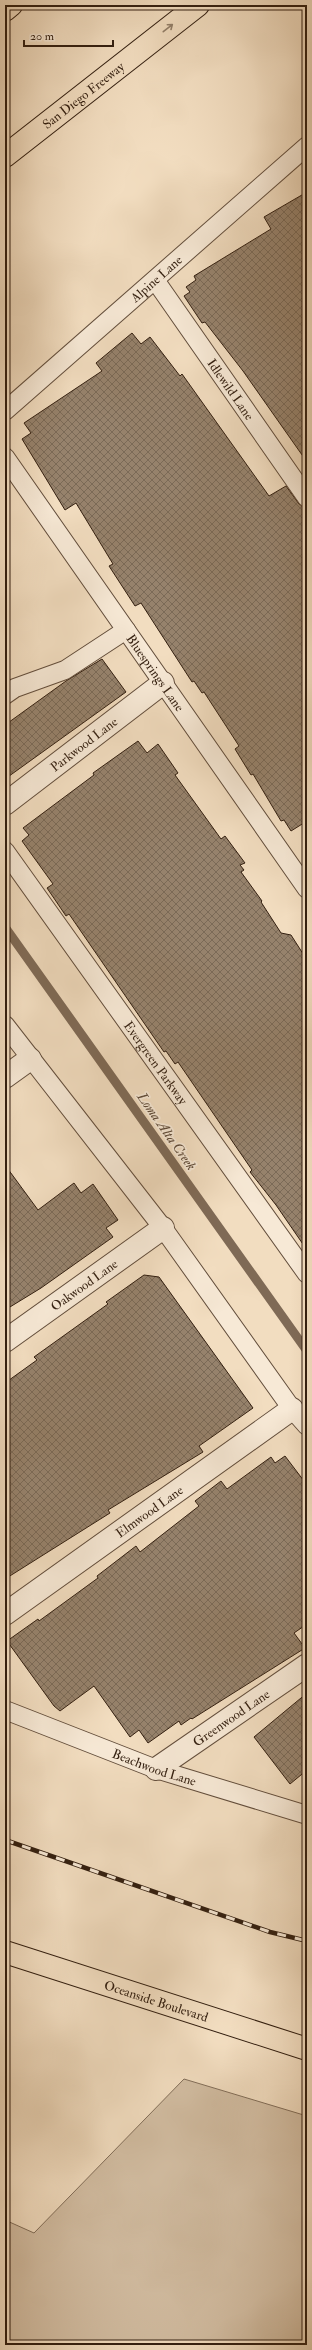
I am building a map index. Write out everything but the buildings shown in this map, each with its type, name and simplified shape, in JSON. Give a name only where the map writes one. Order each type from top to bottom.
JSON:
[{"type":"main road","points":[[5,10],[11,5]]},
{"type":"main road","name":"San Diego Freeway","points":[[5,156],[198,5]]},
{"type":"main road","name":"Oceanside Boulevard","points":[[5,1952],[307,2049]]},
{"type":"street","name":"Parkwood Lane","points":[[5,804],[163,683]]},
{"type":"street","points":[[5,1077],[30,1059]]},
{"type":"street","name":"Oakwood Lane","points":[[5,1341],[163,1228]]},
{"type":"street","name":"Elmwood Lane","points":[[5,1614],[292,1408]]},
{"type":"street","name":"Greenwood Lane","points":[[156,1769],[307,1666]]},
{"type":"lane","name":"Alpine Lane","points":[[5,411],[307,146]]},
{"type":"lane","name":"Idlewild Lane","points":[[155,280],[307,498]]},
{"type":"lane","name":"Bluesprings Lane","points":[[5,457],[307,889]]},
{"type":"lane","points":[[5,695],[15,688],[65,670],[126,630]]},
{"type":"lane","name":"Evergreen Parkway","points":[[5,851],[307,1274]]},
{"type":"lane","points":[[5,1025],[163,1228],[292,1408],[307,1426]]},
{"type":"lane","name":"Beachwood Lane","points":[[5,1710],[156,1769],[307,1815]]},
{"type":"shaded area","points":[[184,2079],[307,2116],[307,2345],[5,2345],[5,2220],[34,2233]]},
{"type":"waterway","name":"Loma Alta Creek","points":[[5,927],[307,1351]]},
{"type":"railway","points":[[5,1840],[270,1932],[307,1941]]}]
